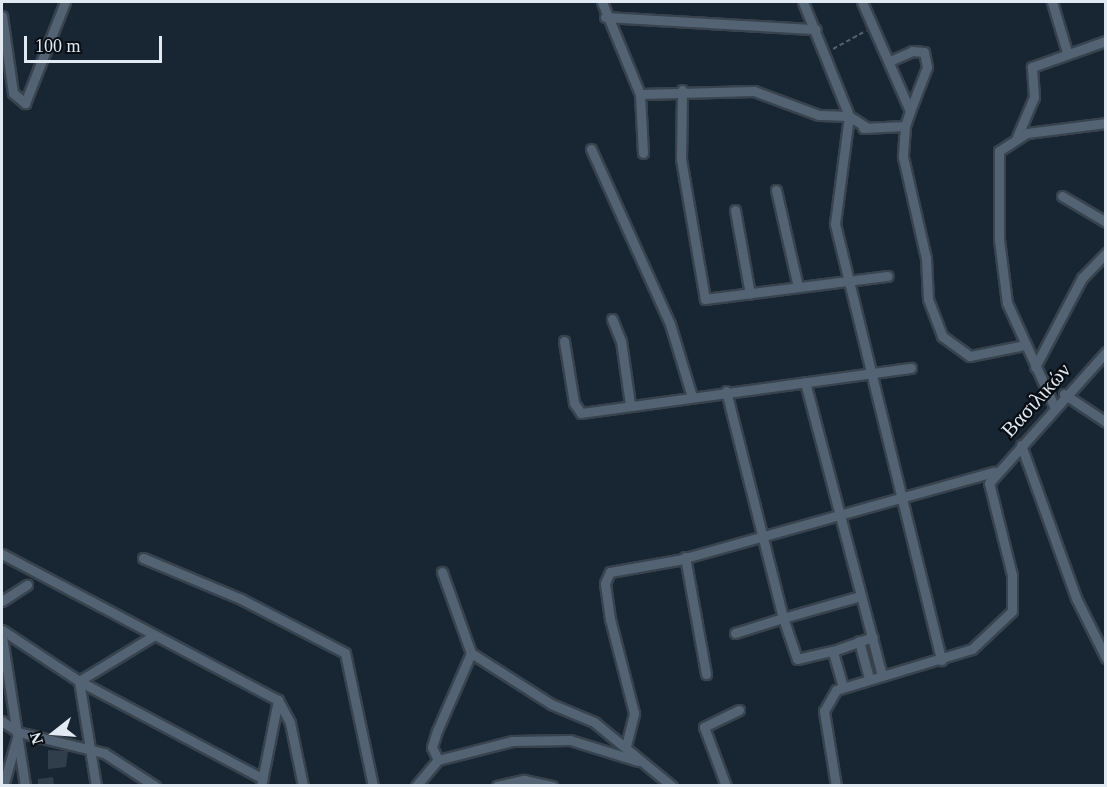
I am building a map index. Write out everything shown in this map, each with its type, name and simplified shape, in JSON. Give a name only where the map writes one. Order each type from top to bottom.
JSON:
[{"type":"street","points":[[2,16],[14,93],[25,103],[65,2]]},
{"type":"street","points":[[602,2],[605,17],[640,94],[643,153]]},
{"type":"street","points":[[803,2],[827,53],[849,116],[849,133],[834,215],[848,283],[903,496],[941,660]]},
{"type":"street","points":[[862,2],[890,61],[910,111]]},
{"type":"street","points":[[1053,2],[1067,52]]},
{"type":"street","points":[[605,17],[816,29]]},
{"type":"street","points":[[1017,137],[1034,97],[1032,67],[1067,52],[1106,41]]},
{"type":"street","points":[[890,61],[912,51],[924,52],[927,67],[905,126],[903,157],[926,258],[927,299],[942,336],[970,356],[1025,345]]},
{"type":"street","points":[[640,94],[682,90],[754,91],[813,113],[849,116],[866,127]]},
{"type":"street","points":[[682,90],[681,159],[704,296],[750,294],[888,276]]},
{"type":"street","points":[[1054,406],[1007,303],[999,240],[999,151],[1017,137],[1106,123]]},
{"type":"street","points":[[849,133],[866,127],[905,126]]},
{"type":"street","points":[[591,149],[670,324],[692,398]]},
{"type":"street","points":[[776,190],[798,287]]},
{"type":"street","points":[[1062,196],[1106,222]]},
{"type":"street","points":[[735,210],[750,294]]},
{"type":"street","points":[[1035,367],[1082,278],[1106,254]]},
{"type":"street","points":[[612,319],[630,404]]},
{"type":"street","points":[[564,341],[575,410],[692,398],[911,368]]},
{"type":"street","name":"Βασιλικών","points":[[994,472],[1021,445],[1064,394],[1106,352]]},
{"type":"street","points":[[806,382],[882,676]]},
{"type":"street","points":[[726,392],[783,618],[797,660],[873,638]]},
{"type":"street","points":[[1064,394],[1106,423]]},
{"type":"street","points":[[1021,445],[1076,598],[1106,658]]},
{"type":"street","points":[[626,746],[634,713],[606,578],[763,537],[994,472]]},
{"type":"street","points":[[836,786],[824,711],[831,695],[843,687],[941,660],[985,641],[1012,611],[1012,575],[989,489],[994,472]]},
{"type":"street","points":[[2,554],[153,636],[278,700],[290,723],[303,786]]},
{"type":"street","points":[[685,557],[706,674]]},
{"type":"street","points":[[143,558],[241,599],[345,653],[373,786]]},
{"type":"street","points":[[442,572],[471,653],[626,746],[638,761],[672,786]]},
{"type":"street","points":[[2,601],[6,592],[27,585]]},
{"type":"street","points":[[735,633],[861,596]]},
{"type":"street","points":[[2,630],[79,681],[262,782],[278,700]]},
{"type":"street","points":[[79,681],[153,636]]},
{"type":"street","points":[[2,638],[25,786]]},
{"type":"street","points":[[859,641],[869,679]]},
{"type":"street","points":[[833,651],[843,687]]},
{"type":"street","points":[[438,760],[435,739],[471,653]]},
{"type":"street","points":[[79,681],[92,748],[96,786]]},
{"type":"street","points":[[726,786],[704,727],[739,710]]},
{"type":"street","points":[[2,721],[18,732],[92,748],[155,786]]},
{"type":"street","points":[[3,786],[18,732]]},
{"type":"street","points":[[416,786],[438,760],[541,738],[570,740],[638,761]]},
{"type":"street","points":[[497,786],[524,780],[552,786]]},
{"type":"path","points":[[827,53],[869,29]]},
{"type":"building","points":[[48,750],[68,751],[66,767],[48,769]]},
{"type":"building","points":[[53,777],[54,786],[38,786],[38,779]]}]
